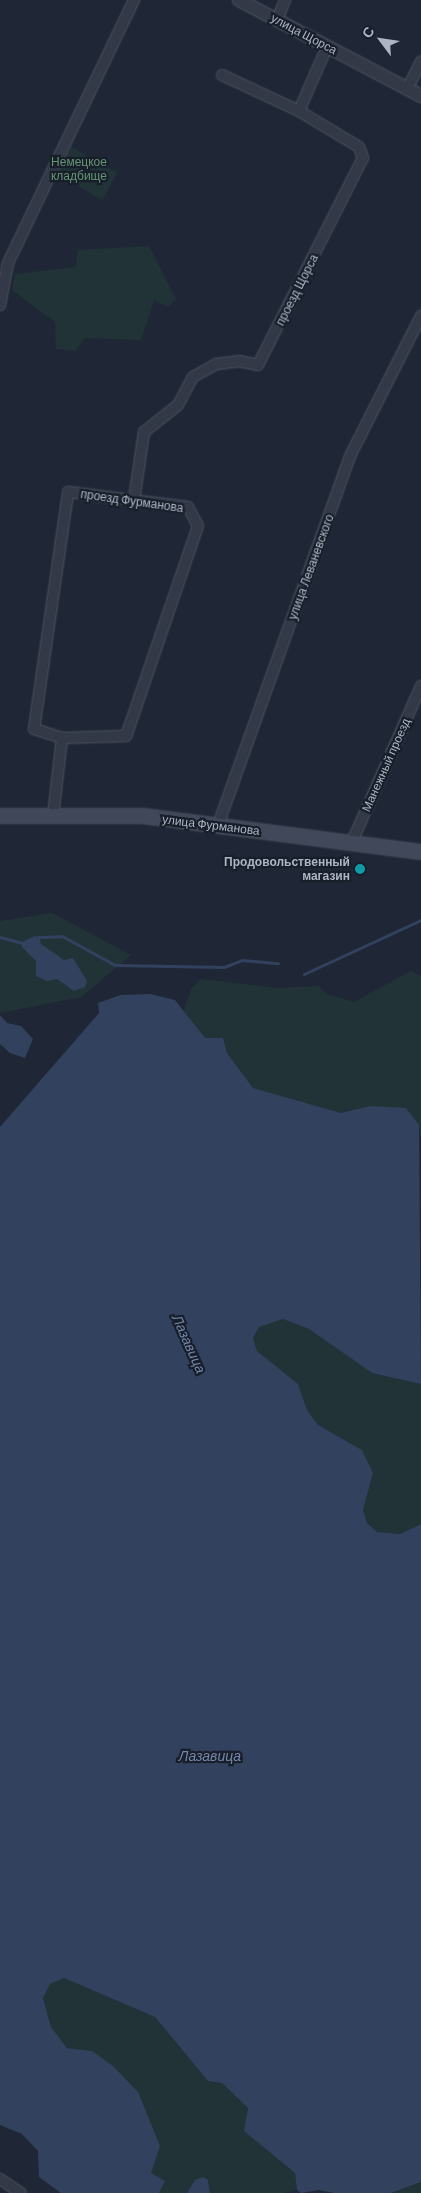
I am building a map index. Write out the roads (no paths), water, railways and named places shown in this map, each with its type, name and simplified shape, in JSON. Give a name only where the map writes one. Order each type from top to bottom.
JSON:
[{"type":"main road","name":"улица Фурманова","points":[[0,816],[143,816],[421,852]]},
{"type":"street","points":[[0,305],[8,263],[134,0]]},
{"type":"street","name":"улица Щорса","points":[[240,0],[421,96]]},
{"type":"street","points":[[277,20],[285,0]]},
{"type":"street","points":[[299,111],[327,47]]},
{"type":"street","points":[[407,89],[421,61]]},
{"type":"street","name":"проезд Щорса","points":[[134,500],[144,432],[178,405],[193,377],[216,364],[239,362],[258,365],[363,158],[359,147],[299,111],[222,76]]},
{"type":"street","name":"улица Леваневского","points":[[218,825],[351,454],[421,316]]},
{"type":"street","name":"проезд Фурманова","points":[[68,492],[134,500],[188,507],[198,526],[126,736],[62,738],[34,729],[68,492]]},
{"type":"street","name":"Манежный проезд","points":[[351,844],[421,686]]},
{"type":"street","points":[[52,816],[62,738]]},
{"type":"street","points":[[0,2179],[21,2193]]},
{"type":"water","points":[[35,936],[39,937],[41,944],[64,960],[73,958],[87,981],[85,987],[74,991],[57,979],[47,981],[36,976],[36,961],[22,947],[22,942]]},
{"type":"water","name":"Лазавица","points":[[150,994],[175,1000],[205,1038],[223,1038],[227,1053],[253,1088],[341,1113],[370,1106],[406,1108],[419,1125],[421,1384],[372,1373],[309,1329],[283,1319],[259,1327],[253,1338],[257,1351],[298,1384],[307,1410],[318,1425],[362,1450],[373,1473],[363,1510],[367,1523],[377,1532],[400,1534],[421,1524],[421,2182],[391,2193],[334,2193],[319,2190],[301,2193],[297,2190],[295,2173],[244,2131],[248,2108],[222,2083],[208,2081],[155,2017],[64,1978],[50,1984],[43,1998],[51,2027],[67,2048],[92,2051],[113,2066],[138,2092],[160,2146],[151,2173],[165,2181],[159,2193],[61,2193],[39,2177],[38,2151],[22,2134],[0,2125],[0,1127],[99,1013],[98,1003],[121,995]]},
{"type":"water","points":[[0,1015],[7,1023],[21,1026],[33,1039],[25,1058],[10,1053],[0,1044]]},
{"type":"water","points":[[203,2177],[208,2180],[210,2193],[187,2193],[195,2180]]},
{"type":"waterway","points":[[304,974],[421,920]]},
{"type":"waterway","points":[[37,940],[39,937],[62,936],[115,965],[224,967],[242,960],[278,963]]},
{"type":"waterway","points":[[0,937],[26,944]]},
{"type":"place","name":"Продовольственный магазин","points":[[360,869]]},
{"type":"park label","name":"Немецкое кладбище","points":[[79,169]]}]
